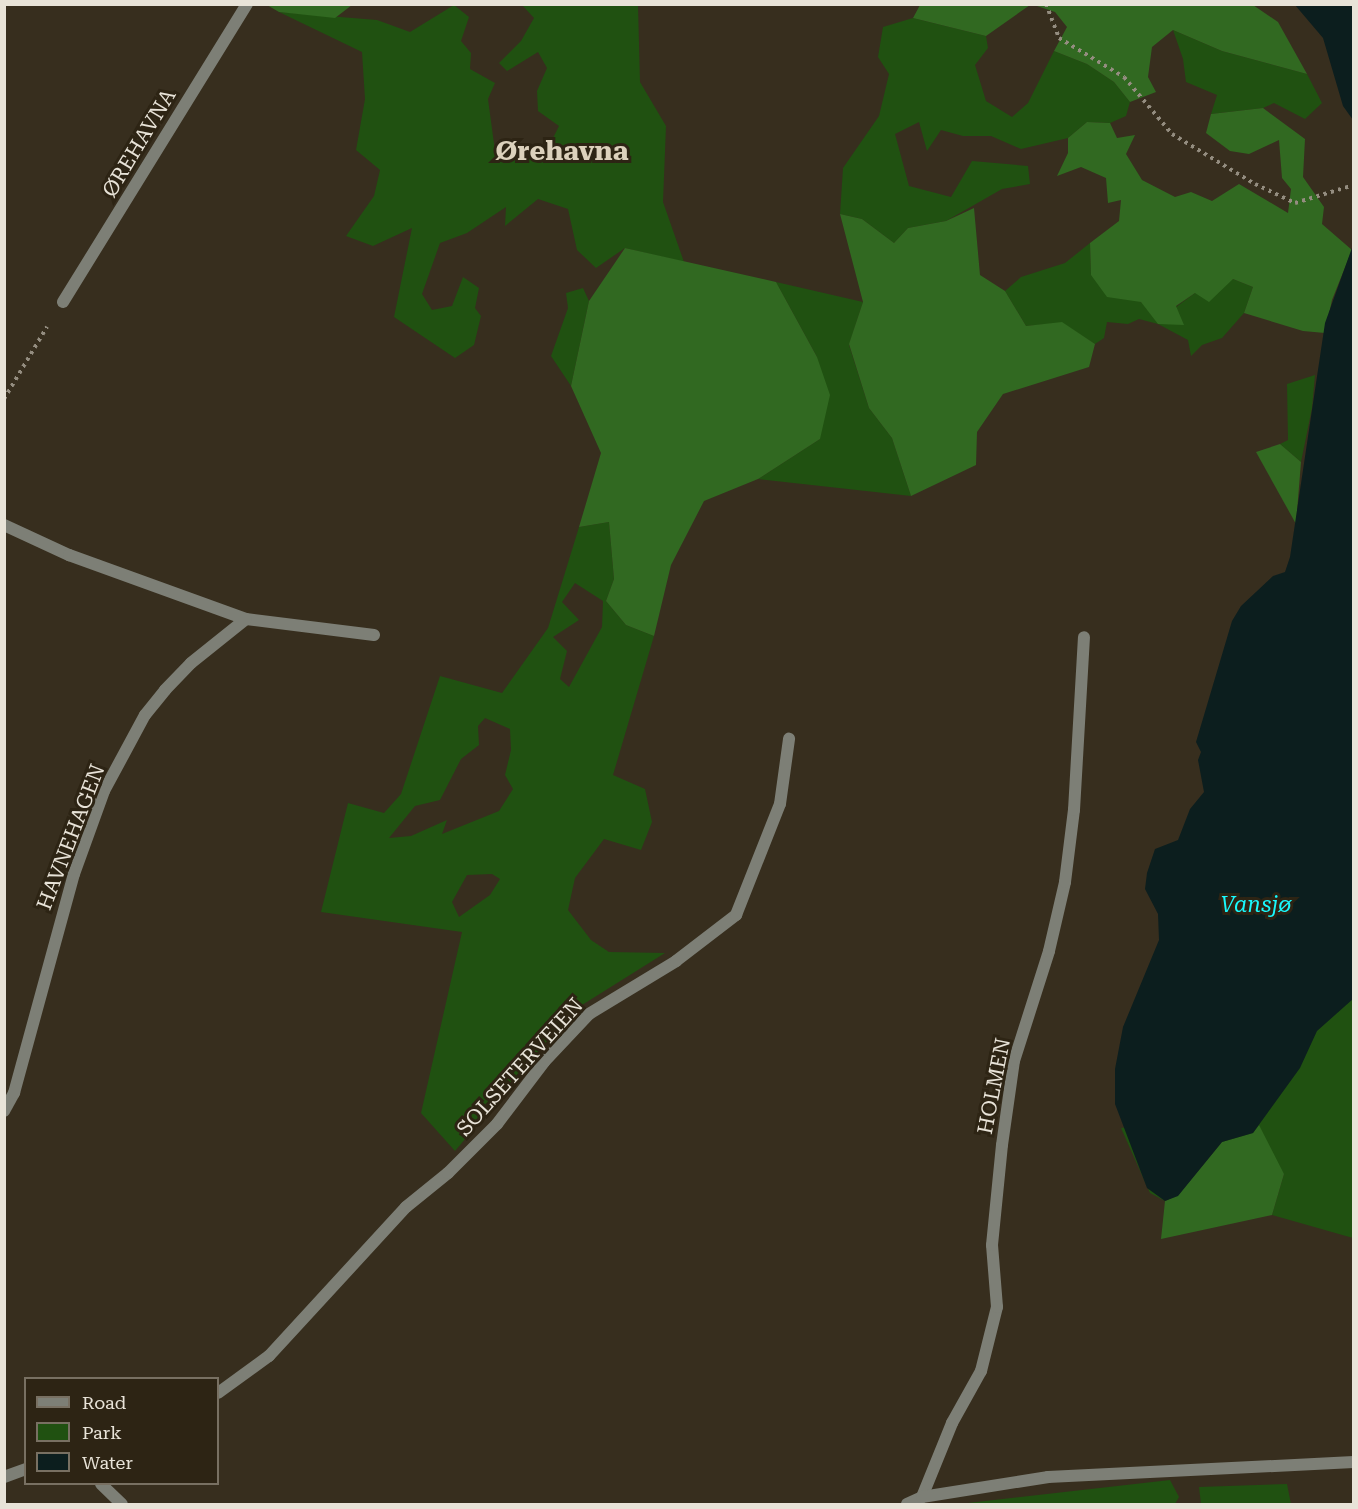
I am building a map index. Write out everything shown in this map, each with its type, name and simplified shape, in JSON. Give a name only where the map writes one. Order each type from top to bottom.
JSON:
[{"type":"street","name":"ØREHAVNA","points":[[63,302],[247,4]]},
{"type":"street","points":[[4,525],[69,555],[246,619],[374,635]]},
{"type":"street","name":"HAVNEHAGEN","points":[[4,1111],[14,1093],[74,874],[104,792],[145,715],[165,690],[191,663],[246,619]]},
{"type":"street","name":"HOLMEN","points":[[922,1497],[952,1423],[981,1371],[997,1307],[992,1245],[1002,1145],[1014,1061],[1049,951],[1065,882],[1074,810],[1084,637]]},
{"type":"street","name":"SOLSETERVEIEN","points":[[219,1393],[269,1356],[406,1207],[448,1173],[497,1124],[544,1062],[589,1014],[676,961],[736,915],[780,804],[789,740]]},
{"type":"street","points":[[907,1504],[922,1497],[1048,1477],[1353,1462]]},
{"type":"street","points":[[4,1477],[24,1470]]},
{"type":"street","points":[[102,1485],[122,1504]]},
{"type":"path","points":[[1046,4],[1059,38],[1125,77],[1172,134],[1255,184],[1295,203],[1353,185]]},
{"type":"path","points":[[4,399],[63,302]]},
{"type":"green space","points":[[920,4],[1030,5],[986,36],[913,18]]},
{"type":"green space","points":[[267,5],[352,5],[335,18],[279,12]]},
{"type":"green space","points":[[454,5],[469,17],[461,41],[471,53],[470,69],[495,83],[488,99],[495,151],[543,158],[559,126],[538,111],[537,91],[547,68],[538,52],[507,71],[499,63],[521,41],[534,18],[522,5],[638,5],[640,82],[666,126],[663,202],[684,262],[625,248],[596,268],[577,250],[568,209],[538,199],[505,226],[506,207],[467,233],[440,243],[422,294],[432,310],[452,306],[463,277],[479,288],[475,308],[481,316],[474,345],[455,358],[394,317],[412,228],[373,246],[346,236],[374,196],[380,170],[356,150],[365,99],[362,52],[279,12],[377,20],[410,32]]},
{"type":"green space","points":[[1034,5],[1253,5],[1278,22],[1307,74],[1222,51],[1173,30],[1152,47],[1148,77],[1156,92],[1130,102],[1114,82],[1087,64],[1054,51],[1067,27],[1055,12]]},
{"type":"green space","points":[[913,18],[986,36],[988,48],[975,65],[986,101],[1012,117],[1028,103],[1054,51],[1087,64],[1114,82],[1130,102],[1126,116],[1110,123],[1087,122],[1068,138],[1021,149],[991,136],[963,136],[941,130],[927,151],[919,122],[895,134],[909,186],[951,197],[972,161],[1028,166],[1030,184],[1002,189],[946,221],[908,228],[894,243],[862,219],[840,214],[843,168],[879,116],[889,74],[878,57],[883,27]]},
{"type":"green space","points":[[1173,30],[1222,51],[1307,74],[1322,103],[1305,119],[1274,103],[1263,108],[1211,114],[1217,95],[1186,82],[1183,59]]},
{"type":"green space","points":[[1263,108],[1305,139],[1303,177],[1324,207],[1322,224],[1352,250],[1332,300],[1325,333],[1303,331],[1244,313],[1253,287],[1233,279],[1209,302],[1195,293],[1176,306],[1184,325],[1158,324],[1141,302],[1107,297],[1091,275],[1090,243],[1119,221],[1121,200],[1108,203],[1106,178],[1081,167],[1057,176],[1068,153],[1068,138],[1087,122],[1110,123],[1117,138],[1135,135],[1126,154],[1142,180],[1175,197],[1191,192],[1212,201],[1239,184],[1288,213],[1291,189],[1282,178],[1279,140],[1249,154],[1230,151],[1206,133],[1211,114]]},
{"type":"green space","points":[[974,208],[980,275],[1005,291],[1026,326],[1062,322],[1095,344],[1089,367],[1003,394],[977,432],[976,465],[911,496],[892,438],[869,408],[849,344],[863,302],[840,214],[862,219],[894,243],[908,228],[946,221]]},
{"type":"green space","points":[[1090,243],[1091,275],[1183,325],[1176,307],[1195,293],[1233,279],[1253,287],[1244,313],[1222,338],[1202,345],[1191,356],[1188,340],[1158,324],[1139,319],[1128,324],[1107,322],[1104,338],[1095,344],[1062,323],[1026,326],[1005,291],[1021,277],[1065,263]]},
{"type":"green space","points":[[625,248],[776,282],[817,357],[830,395],[820,439],[758,479],[704,501],[671,565],[654,636],[626,625],[606,601],[614,579],[609,522],[579,527],[601,453],[571,386],[589,301]]},
{"type":"green space","points":[[776,282],[863,302],[849,345],[869,408],[892,438],[911,496],[758,479],[820,439],[817,357]]},
{"type":"green space","points":[[583,288],[589,301],[571,386],[551,356],[568,308],[566,293]]},
{"type":"green space","points":[[1315,375],[1312,408],[1301,462],[1280,444],[1288,440],[1287,384]]},
{"type":"green space","points":[[1280,444],[1301,462],[1296,524],[1256,452]]},
{"type":"green space","points":[[609,522],[614,579],[606,601],[626,625],[654,636],[613,775],[645,789],[652,822],[641,850],[604,839],[575,878],[568,910],[591,940],[609,952],[665,953],[574,1010],[455,1151],[421,1113],[462,932],[321,912],[348,803],[384,813],[401,794],[440,676],[502,693],[548,628],[579,527]],"holes":[[[575,583],[603,601],[602,627],[569,687],[560,679],[567,651],[553,637],[579,620],[562,602]],[[485,718],[510,729],[511,750],[505,775],[513,789],[499,811],[442,834],[447,820],[411,836],[389,838],[415,806],[440,800],[461,759],[479,745],[478,726]],[[492,874],[500,879],[490,895],[459,917],[452,902],[467,875]]]},
{"type":"green space","points":[[1353,965],[1353,1238],[1272,1215],[1284,1174],[1222,1142],[1184,1187],[1165,1201],[1150,1193],[1121,1128],[1140,1125]]},
{"type":"green space","points":[[1259,1125],[1284,1174],[1272,1215],[1161,1239],[1165,1201],[1178,1195],[1222,1142],[1253,1133]]},
{"type":"green space","points":[[1170,1480],[1179,1497],[1175,1504],[959,1504]]},
{"type":"green space","points":[[1287,1484],[1291,1504],[1201,1504],[1199,1487]]},
{"type":"water","points":[[1295,5],[1353,5],[1353,120],[1343,106],[1323,38]]},
{"type":"water","name":"Vansjø","points":[[1353,245],[1353,999],[1317,1031],[1300,1068],[1253,1133],[1222,1142],[1178,1196],[1165,1201],[1147,1188],[1115,1104],[1115,1069],[1123,1027],[1159,940],[1158,914],[1145,889],[1147,873],[1155,849],[1178,840],[1190,809],[1204,792],[1198,760],[1201,752],[1196,742],[1232,621],[1241,606],[1273,576],[1285,572],[1290,557],[1325,323]]},
{"type":"district","name":"Ørehavna","points":[[562,152]]}]
